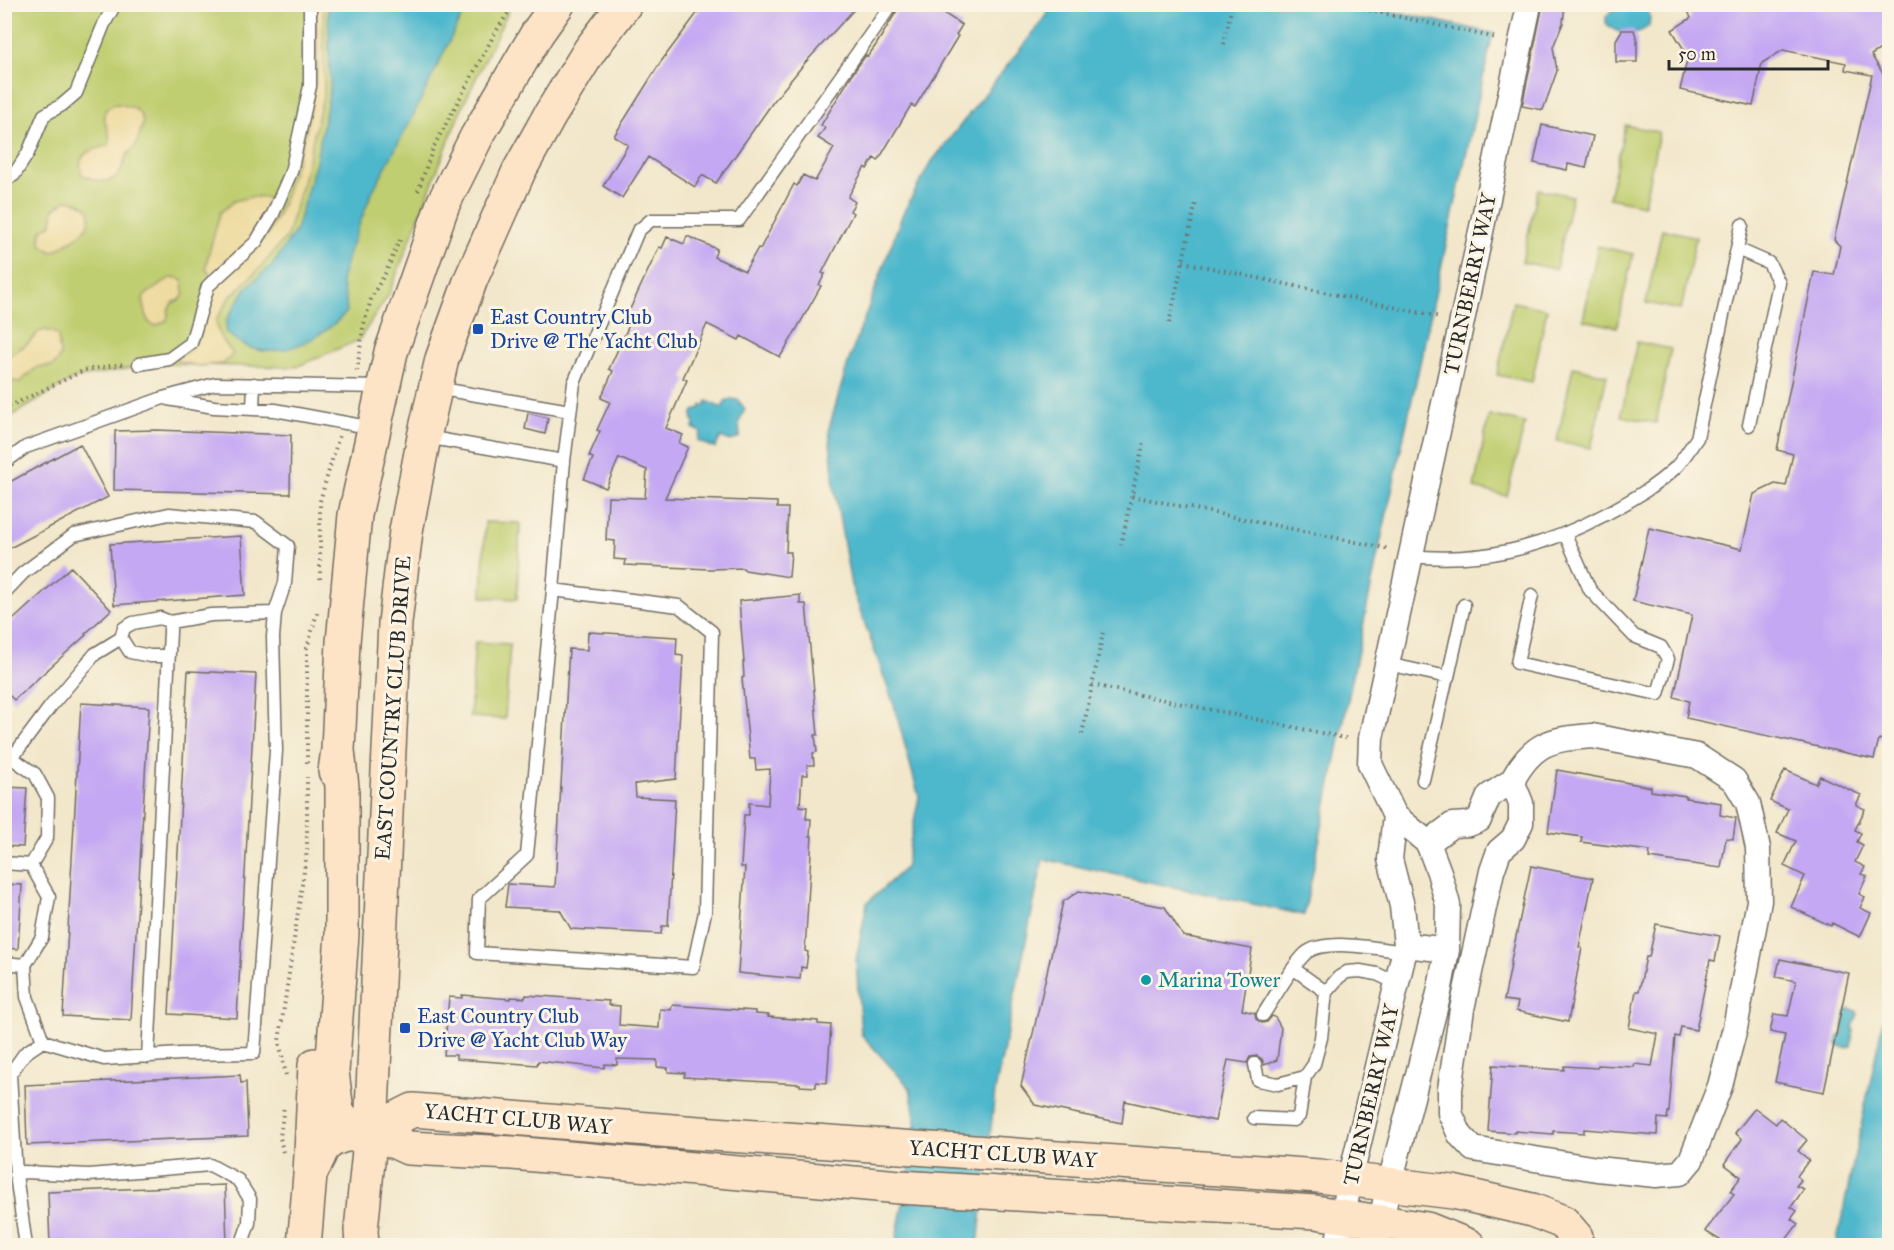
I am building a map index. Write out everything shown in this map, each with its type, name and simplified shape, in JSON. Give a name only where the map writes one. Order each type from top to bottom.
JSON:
[{"type":"street","points":[[304,1245],[310,1176],[329,811],[338,750],[343,642],[355,514],[391,352],[443,204],[477,136],[538,32],[558,4]]},
{"type":"street","name":"EAST COUNTRY CLUB DRIVE","points":[[362,1245],[361,1230],[371,1131],[395,623],[406,531],[424,437],[442,359],[471,279],[519,171],[590,50],[625,4]]},
{"type":"street","name":"TURNBERRY WAY","points":[[1378,1234],[1439,993],[1447,950],[1448,905],[1428,843],[1395,816],[1370,764],[1371,738],[1387,664],[1400,553],[1462,321],[1528,10]]},
{"type":"street","points":[[383,387],[436,387]]},
{"type":"street","points":[[373,428],[424,437]]},
{"type":"street","points":[[1428,843],[1452,825],[1470,824],[1479,820],[1489,796],[1512,781],[1522,762],[1542,745],[1567,738],[1592,736],[1697,756],[1734,780],[1748,803],[1758,848],[1759,901],[1736,1028],[1720,1086],[1691,1160],[1680,1173],[1656,1176],[1473,1149],[1460,1135],[1450,1113],[1450,1089],[1462,1009],[1492,871],[1499,851],[1513,839],[1521,823],[1521,803],[1512,781]]},
{"type":"street","points":[[338,750],[342,787],[342,934],[332,1072],[334,1097],[337,1112],[344,1122],[371,1131]]},
{"type":"street","name":"TURNBERRY WAY","points":[[1340,1231],[1350,1180],[1406,948],[1402,906],[1390,860],[1395,816]]},
{"type":"street","points":[[1406,948],[1447,950]]},
{"type":"street","name":"YACHT CLUB WAY","points":[[371,1131],[413,1110],[1319,1176],[1453,1192],[1532,1210],[1563,1222],[1576,1237],[1576,1245]]},
{"type":"street","points":[[310,1176],[323,1147],[342,1136],[371,1131]]},
{"type":"street","name":"YACHT CLUB WAY","points":[[371,1131],[408,1148],[512,1153],[900,1187],[1315,1212],[1340,1231],[1378,1234],[1427,1229],[1469,1245]]},
{"type":"lane","points":[[4,180],[14,175],[28,153],[44,115],[62,105],[76,93],[104,24],[115,4]]},
{"type":"lane","points":[[139,364],[169,359],[191,343],[208,286],[256,242],[273,214],[291,172],[310,86],[310,4]]},
{"type":"lane","points":[[553,590],[679,606],[712,632],[705,912],[693,967],[477,953],[479,899],[527,855],[564,461],[574,383],[638,231],[651,220],[739,220],[892,4]]},
{"type":"lane","points":[[1400,553],[1441,559],[1487,555],[1537,545],[1584,526],[1636,499],[1676,467],[1697,438],[1742,225]]},
{"type":"lane","points":[[1737,249],[1768,263],[1779,283],[1749,425]]},
{"type":"lane","points":[[4,463],[26,447],[164,398],[215,384],[383,387]]},
{"type":"lane","points":[[253,409],[254,384]]},
{"type":"lane","points":[[436,387],[570,411]]},
{"type":"lane","points":[[164,398],[214,406],[274,410],[373,428]]},
{"type":"lane","points":[[424,437],[564,461]]},
{"type":"lane","points":[[4,593],[24,573],[74,535],[169,514],[256,522],[288,546],[285,583],[275,614],[273,637],[276,751],[254,1053],[104,1059],[43,1041]]},
{"type":"lane","points":[[1533,596],[1517,663],[1658,694],[1668,659],[1661,647],[1634,636],[1590,590],[1565,534]]},
{"type":"lane","points":[[1423,780],[1464,605]]},
{"type":"lane","points":[[31,865],[47,838],[48,798],[35,774],[8,757],[95,654],[121,638],[124,627],[133,623],[160,618],[170,622],[211,615],[275,614]]},
{"type":"lane","points":[[148,1057],[170,622]]},
{"type":"lane","points":[[121,638],[130,652],[150,656],[169,656]]},
{"type":"lane","points":[[1387,664],[1447,677]]},
{"type":"lane","points":[[4,863],[31,865]]},
{"type":"lane","points":[[31,865],[49,897],[42,936],[25,965],[27,997],[43,1041]]},
{"type":"lane","points":[[1263,1015],[1306,953],[1339,944],[1406,948]]},
{"type":"lane","points":[[4,963],[25,965]]},
{"type":"lane","points":[[1294,969],[1326,992]]},
{"type":"lane","points":[[1254,1118],[1294,1120],[1299,1116],[1305,1077],[1314,1064],[1321,1038],[1326,992],[1339,977],[1347,972],[1360,971],[1377,974],[1398,984]]},
{"type":"lane","points":[[26,1245],[16,1175],[10,1074],[25,1053],[43,1041]]},
{"type":"lane","points":[[1255,1064],[1258,1080],[1278,1084],[1305,1077]]},
{"type":"lane","points":[[16,1175],[24,1172],[89,1175],[210,1165],[238,1180],[250,1199],[249,1223],[241,1245]]},
{"type":"path","points":[[495,33],[514,4]]},
{"type":"path","points":[[1224,44],[1232,4]]},
{"type":"path","points":[[1340,4],[1497,38]]},
{"type":"path","points":[[1169,323],[1196,202]]},
{"type":"path","points":[[1182,262],[1442,317]]},
{"type":"path","points":[[4,409],[85,370],[107,365],[139,364]]},
{"type":"path","points":[[320,584],[320,501],[337,444]]},
{"type":"path","points":[[1121,545],[1143,444]]},
{"type":"path","points":[[1132,496],[1400,553]]},
{"type":"path","points":[[307,763],[307,648],[320,604]]},
{"type":"path","points":[[1082,734],[1103,633]]},
{"type":"path","points":[[1092,685],[1350,740]]},
{"type":"path","points":[[286,1082],[279,1041],[307,851],[307,775]]},
{"type":"path","points":[[283,1156],[280,1137],[285,1099]]},
{"type":"green space","points":[[4,5],[511,5],[460,112],[389,294],[359,340],[296,367],[154,364],[75,378],[5,420]]},
{"type":"green space","points":[[1625,125],[1659,132],[1644,205],[1609,198]]},
{"type":"green space","points":[[1538,189],[1572,196],[1556,269],[1522,262]]},
{"type":"green space","points":[[1662,229],[1696,237],[1681,310],[1646,303]]},
{"type":"green space","points":[[1598,246],[1633,254],[1617,327],[1583,320]]},
{"type":"green space","points":[[1513,302],[1547,309],[1532,382],[1497,375]]},
{"type":"green space","points":[[1637,342],[1671,349],[1656,423],[1621,416]]},
{"type":"green space","points":[[1573,367],[1607,375],[1591,448],[1557,441]]},
{"type":"green space","points":[[1489,415],[1525,423],[1507,496],[1474,488]]},
{"type":"green space","points":[[485,522],[520,523],[517,599],[482,597]]},
{"type":"green space","points":[[475,642],[510,644],[505,719],[470,717]]},
{"type":"sand","points":[[315,5],[323,5],[324,92],[303,181],[287,236],[262,266],[230,297],[216,320],[219,335],[233,354],[223,364],[197,366],[177,361],[178,357],[189,350],[200,336],[211,290],[269,233],[281,208],[306,131],[318,66]]},
{"type":"sand","points":[[114,104],[137,110],[142,118],[143,124],[135,146],[127,155],[121,172],[116,177],[105,181],[82,175],[81,161],[86,153],[109,145],[109,133],[104,117],[108,108]]},
{"type":"sand","points":[[251,197],[266,197],[272,205],[255,237],[211,276],[206,269],[207,260],[220,213],[234,201]]},
{"type":"sand","points":[[66,200],[85,206],[90,218],[84,231],[52,252],[42,245],[40,237],[42,230],[52,224],[54,209]]},
{"type":"sand","points":[[170,278],[183,281],[184,294],[169,308],[167,320],[156,326],[148,322],[144,296]]},
{"type":"sand","points":[[44,330],[58,335],[60,355],[57,362],[52,366],[37,367],[20,382],[8,380],[5,375],[5,358]]},
{"type":"water","points":[[1615,4],[1644,5],[1649,12],[1649,26],[1644,30],[1627,34],[1616,31],[1606,23],[1606,17]]},
{"type":"water","points":[[328,5],[467,5],[412,118],[371,194],[350,249],[341,281],[347,312],[326,330],[300,344],[287,349],[259,350],[243,345],[226,333],[226,321],[246,288],[274,263],[296,230],[316,161],[330,89]]},
{"type":"water","points":[[1051,5],[1362,5],[1493,33],[1378,553],[1304,915],[1043,859],[995,1091],[978,1245],[895,1245],[917,1129],[910,1088],[861,1034],[856,960],[867,903],[905,868],[919,797],[894,705],[851,585],[834,487],[829,428],[848,363],[903,213],[930,164],[1047,15]]},
{"type":"water","points":[[738,400],[745,409],[739,422],[740,437],[731,441],[721,437],[715,448],[698,441],[701,432],[693,428],[694,411],[702,405],[705,406],[707,401],[722,408],[725,401]]},
{"type":"water","points":[[1889,992],[1889,1245],[1836,1245]]},
{"type":"water","points":[[1849,1009],[1858,1014],[1853,1027],[1851,1046],[1839,1047],[1837,1044],[1839,1036],[1842,1034],[1846,1011]]},
{"type":"building","points":[[704,4],[859,4],[773,102],[716,183],[702,175],[695,187],[648,157],[622,198],[603,186],[628,145],[614,136],[660,63]]},
{"type":"building","points":[[901,4],[924,4],[937,13],[939,10],[962,25],[956,35],[958,36],[915,107],[911,105],[878,161],[874,158],[867,169],[865,167],[848,197],[855,202],[850,211],[853,213],[822,273],[825,274],[819,285],[821,286],[780,357],[741,336],[739,340],[707,324],[683,378],[687,380],[666,428],[683,435],[679,443],[688,447],[665,498],[777,502],[777,508],[788,508],[786,552],[791,552],[789,577],[743,568],[709,569],[625,565],[626,560],[614,559],[615,541],[606,540],[608,497],[645,498],[647,470],[619,458],[606,488],[584,479],[593,458],[589,456],[600,431],[597,430],[610,402],[601,398],[613,371],[609,369],[629,325],[624,322],[659,247],[662,248],[667,237],[684,244],[687,236],[717,249],[714,257],[745,271],[758,248],[760,249],[794,184],[797,186],[803,175],[815,181],[834,148],[818,138],[825,128],[821,125],[853,73],[876,45]]},
{"type":"building","points":[[1543,4],[1565,4],[1563,23],[1553,47],[1557,71],[1543,110],[1522,106]]},
{"type":"building","points":[[1685,4],[1890,4],[1890,43],[1871,55],[1890,84],[1890,741],[1879,739],[1874,759],[1686,718],[1689,701],[1674,697],[1692,615],[1633,601],[1649,528],[1742,549],[1754,494],[1775,484],[1786,486],[1793,454],[1777,450],[1814,272],[1834,275],[1840,246],[1834,240],[1872,75],[1845,70],[1846,63],[1783,50],[1762,63],[1753,106],[1680,90],[1688,56],[1672,30],[1691,18]]},
{"type":"building","points":[[1622,30],[1634,30],[1637,40],[1637,62],[1616,62],[1616,40]]},
{"type":"building","points":[[1542,125],[1593,136],[1586,168],[1568,164],[1567,170],[1534,163]]},
{"type":"building","points":[[528,413],[548,418],[545,434],[525,429]]},
{"type":"building","points":[[156,430],[291,435],[290,494],[114,490],[115,431]]},
{"type":"building","points":[[80,444],[108,497],[4,551],[4,485]]},
{"type":"building","points":[[241,536],[245,595],[114,605],[110,544]]},
{"type":"building","points":[[71,567],[111,610],[14,700],[4,690],[4,628]]},
{"type":"building","points":[[800,595],[800,604],[806,604],[818,735],[815,735],[817,752],[813,753],[814,765],[807,765],[808,775],[802,775],[800,806],[807,807],[806,819],[811,819],[810,836],[812,836],[805,951],[808,952],[806,968],[801,967],[800,979],[738,973],[745,867],[741,867],[744,815],[749,815],[749,803],[768,805],[770,769],[756,770],[755,759],[750,759],[742,678],[744,677],[744,662],[739,601]]},
{"type":"building","points":[[588,632],[677,637],[676,655],[683,656],[676,779],[635,784],[636,797],[675,799],[668,926],[662,926],[661,934],[571,929],[560,910],[505,907],[508,884],[555,887],[569,649],[587,650]]},
{"type":"building","points":[[188,671],[256,674],[237,1018],[169,1014]]},
{"type":"building","points":[[81,703],[149,707],[131,1020],[63,1016]]},
{"type":"building","points":[[1557,770],[1651,787],[1651,791],[1721,803],[1720,815],[1736,818],[1733,839],[1726,838],[1721,868],[1649,858],[1650,851],[1581,842],[1582,837],[1548,832]]},
{"type":"building","points":[[1785,770],[1816,784],[1820,776],[1861,795],[1856,805],[1865,809],[1855,830],[1861,833],[1857,842],[1863,845],[1855,862],[1865,867],[1861,874],[1867,876],[1859,894],[1865,897],[1860,908],[1871,913],[1860,937],[1791,907],[1805,876],[1784,866],[1796,841],[1777,833],[1788,809],[1770,801]]},
{"type":"building","points":[[4,787],[27,788],[23,847],[4,846]]},
{"type":"building","points":[[1531,866],[1593,878],[1579,947],[1582,948],[1568,1022],[1516,1011],[1518,1002],[1504,1000]]},
{"type":"building","points":[[4,884],[22,885],[18,949],[4,948]]},
{"type":"building","name":"Marina Tower","points":[[1079,891],[1165,907],[1183,936],[1252,949],[1242,1010],[1255,1013],[1256,1019],[1262,1023],[1267,1022],[1272,1016],[1275,1017],[1281,1028],[1277,1060],[1264,1065],[1262,1059],[1257,1056],[1250,1057],[1247,1063],[1228,1060],[1215,1121],[1125,1101],[1122,1123],[1035,1105],[1021,1086],[1063,902]]},
{"type":"building","points":[[1656,924],[1720,936],[1715,961],[1710,960],[1696,1030],[1681,1027],[1679,1037],[1675,1036],[1669,1112],[1667,1119],[1658,1118],[1657,1135],[1584,1129],[1584,1133],[1553,1131],[1553,1134],[1488,1131],[1493,1065],[1564,1070],[1564,1066],[1634,1067],[1635,1064],[1652,1066],[1658,1034],[1629,1028],[1636,991],[1639,991]]},
{"type":"building","points":[[1780,959],[1849,973],[1824,1092],[1775,1082],[1785,1035],[1770,1032],[1774,1014],[1788,1016],[1796,981],[1776,977]]},
{"type":"building","points":[[462,995],[511,999],[511,997],[525,998],[526,995],[609,1001],[608,1005],[620,1006],[619,1025],[659,1028],[660,1009],[671,1010],[672,1005],[755,1011],[755,1014],[769,1015],[768,1017],[818,1021],[818,1024],[831,1025],[827,1083],[816,1082],[816,1087],[684,1077],[685,1073],[668,1072],[668,1068],[657,1067],[657,1060],[617,1059],[617,1065],[605,1064],[604,1068],[538,1061],[537,1065],[456,1059],[456,1055],[444,1055],[449,997],[462,998]]},
{"type":"building","points":[[240,1075],[241,1083],[246,1082],[248,1136],[27,1145],[25,1085]]},
{"type":"building","points":[[1755,1108],[1776,1124],[1780,1118],[1807,1140],[1798,1151],[1809,1160],[1797,1176],[1801,1180],[1796,1186],[1804,1189],[1791,1207],[1797,1211],[1791,1219],[1798,1224],[1782,1245],[1728,1245],[1705,1231],[1734,1194],[1730,1191],[1741,1177],[1724,1164],[1742,1139],[1735,1133]]},
{"type":"building","points":[[225,1185],[227,1244],[50,1245],[48,1192]]},
{"type":"place","name":"East Country Club Drive @ The Yacht Club","points":[[478,329]]},
{"type":"place","name":"Marina Tower","points":[[1146,980]]},
{"type":"place","name":"East Country Club Drive @ Yacht Club Way","points":[[405,1028]]}]
